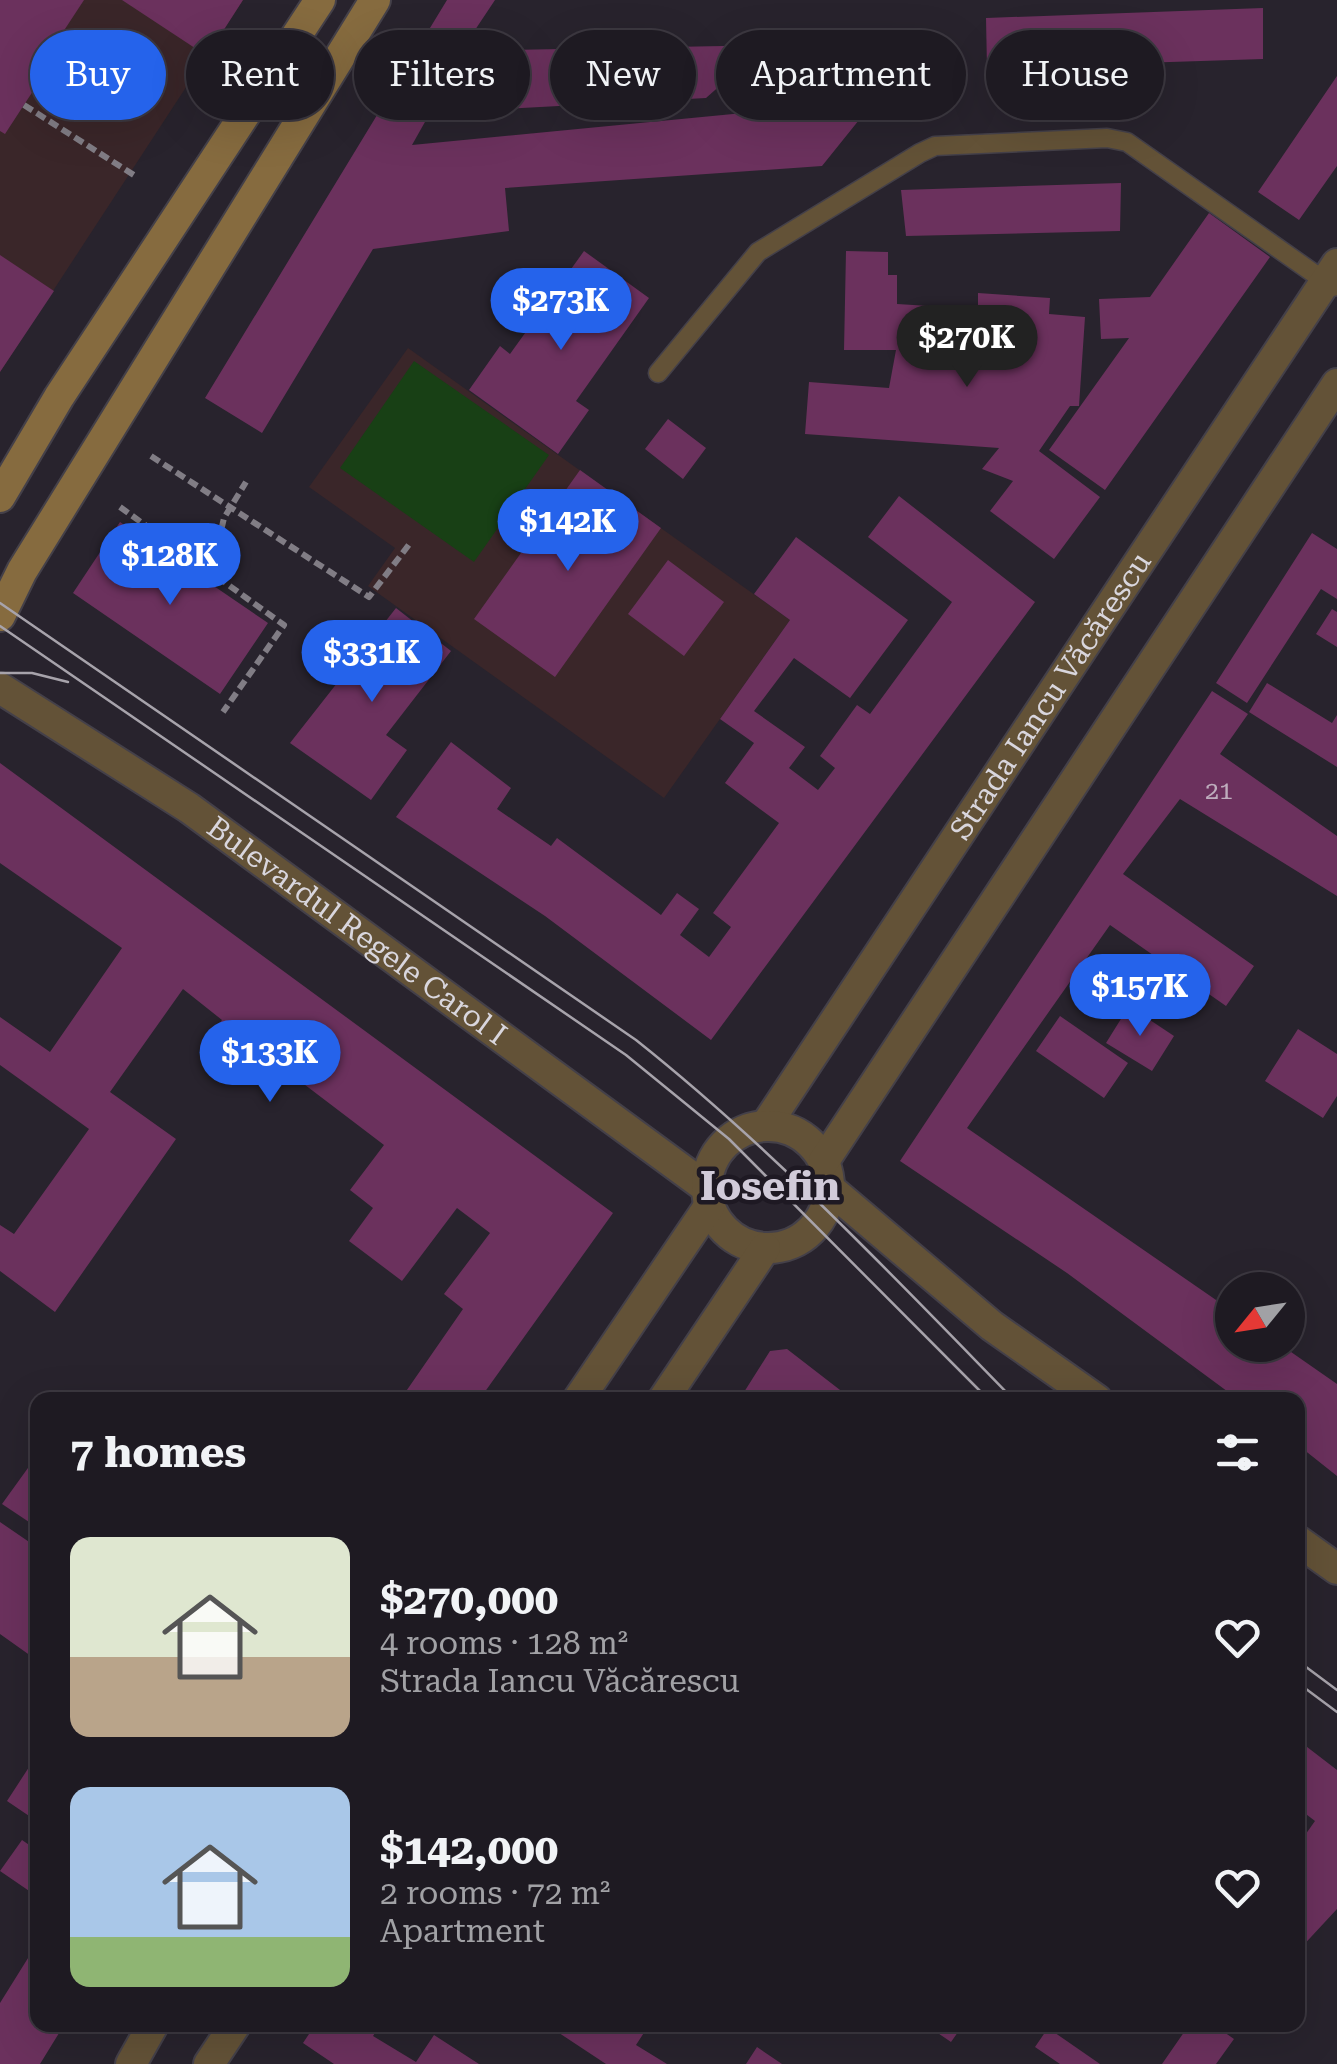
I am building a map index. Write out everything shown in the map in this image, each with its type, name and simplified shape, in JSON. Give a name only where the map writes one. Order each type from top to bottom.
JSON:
[{"type":"main road","points":[[0,498],[60,397],[320,0]]},
{"type":"main road","points":[[0,616],[32,555],[375,0]]},
{"type":"street","name":"Strada Iancu Văcărescu","points":[[766,1125],[1333,279]]},
{"type":"street","points":[[709,1197],[730,1235],[765,1248],[794,1243],[807,1234],[826,1207],[827,1175],[1337,384]]},
{"type":"street","name":"Bulevardul Regele Carol I","points":[[0,688],[189,808],[709,1197]]},
{"type":"street","points":[[583,1392],[709,1197],[717,1153],[729,1139],[766,1125],[800,1134],[827,1175],[992,1326],[1085,1392]]},
{"type":"street","points":[[667,1392],[765,1248]]},
{"type":"street","points":[[1305,1546],[1337,1569]]},
{"type":"street","points":[[132,2064],[148,2032]]},
{"type":"street","points":[[209,2064],[231,2032]]},
{"type":"lane","points":[[658,374],[758,252],[935,146],[1106,138],[1127,142],[1333,279]]},
{"type":"path","points":[[24,104],[137,177]]},
{"type":"path","points":[[151,456],[369,597],[411,542]]},
{"type":"path","points":[[212,573],[224,518],[246,482]]},
{"type":"path","points":[[120,508],[284,625],[223,712]]},
{"type":"shaded area","points":[[0,0],[243,0],[223,30],[186,30],[186,87],[166,118],[166,30],[30,30],[30,120],[165,120],[0,372]]},
{"type":"shaded area","points":[[408,348],[790,620],[664,798],[368,586],[395,548],[309,487]]},
{"type":"green space","points":[[414,361],[549,455],[474,562],[340,468]]},
{"type":"building","points":[[0,0],[84,0],[64,30],[30,30],[30,96],[5,134],[0,131]]},
{"type":"building","points":[[122,0],[243,0],[224,30],[186,30],[186,42]]},
{"type":"building","points":[[447,0],[495,0],[475,30],[429,30]]},
{"type":"building","points":[[1263,8],[1263,59],[1164,62],[1164,30],[986,30],[986,18]]},
{"type":"building","points":[[716,46],[716,89],[706,98],[696,99],[696,47]]},
{"type":"building","points":[[550,49],[550,106],[530,108],[530,50]]},
{"type":"building","points":[[1337,76],[1337,166],[1299,220],[1258,192]]},
{"type":"building","points":[[716,116],[716,120],[859,120],[822,166],[505,188],[509,231],[373,249],[262,433],[205,398],[374,120],[426,120],[412,145]]},
{"type":"building","points":[[1121,183],[1120,231],[906,236],[901,190]]},
{"type":"building","points":[[1209,213],[1270,257],[1105,490],[1049,450],[1129,338],[1101,339],[1099,299],[1150,297]]},
{"type":"building","points":[[584,251],[649,298],[576,401],[589,410],[558,454],[469,390],[500,346],[510,354]]},
{"type":"building","points":[[846,251],[888,252],[888,275],[897,275],[897,304],[978,309],[978,293],[1050,298],[1049,314],[1085,317],[1079,406],[1070,406],[1039,451],[1100,497],[1054,559],[990,511],[1013,481],[982,469],[999,448],[805,434],[809,382],[889,388],[896,350],[844,350]]},
{"type":"building","points":[[0,255],[54,291],[0,372]]},
{"type":"building","points":[[668,419],[706,448],[683,479],[645,449]]},
{"type":"building","points":[[580,470],[661,528],[555,677],[474,619]]},
{"type":"building","points":[[899,496],[1035,602],[711,1040],[545,916],[396,817],[451,742],[511,788],[497,809],[551,846],[557,838],[661,915],[677,893],[699,909],[680,935],[709,957],[731,927],[713,913],[779,823],[725,783],[754,743],[720,719],[790,620],[754,594],[796,537],[908,620],[850,698],[794,658],[754,711],[805,747],[789,768],[818,790],[835,768],[820,756],[857,705],[870,714],[952,602],[868,537]]},
{"type":"building","points":[[120,522],[268,623],[220,694],[73,593]]},
{"type":"building","points":[[1312,533],[1337,549],[1337,599],[1321,589],[1247,703],[1216,683]]},
{"type":"building","points":[[668,560],[724,602],[684,656],[628,614]]},
{"type":"building","points":[[396,608],[451,651],[386,735],[407,750],[371,800],[290,743]]},
{"type":"building","points":[[1332,609],[1337,612],[1337,647],[1316,634]]},
{"type":"building","points":[[1267,683],[1332,723],[1337,715],[1337,767],[1249,712]]},
{"type":"building","points":[[1212,691],[1248,714],[1220,754],[1337,836],[1337,896],[1180,799],[1123,874],[1254,966],[1226,1006],[1110,925],[967,1128],[1215,1299],[1215,1362],[1305,1362],[1337,1384],[1337,1476],[1305,1451],[1305,1392],[1228,1392],[1067,1273],[900,1161]]},
{"type":"building","points":[[0,763],[613,1213],[485,1392],[406,1392],[463,1309],[444,1294],[490,1233],[457,1208],[402,1281],[349,1241],[373,1208],[350,1190],[384,1145],[267,1056],[248,1080],[203,1046],[222,1020],[183,989],[110,1092],[176,1139],[55,1312],[0,1271],[0,1225],[14,1234],[89,1129],[0,1065],[0,1017],[50,1052],[122,948],[0,863]]},
{"type":"building","points":[[1129,1006],[1174,1036],[1152,1071],[1106,1043]]},
{"type":"building","points":[[1060,1016],[1128,1063],[1104,1098],[1036,1051]]},
{"type":"building","points":[[1298,1029],[1337,1054],[1337,1096],[1323,1118],[1265,1081]]},
{"type":"building","points":[[787,1349],[843,1392],[744,1392],[770,1351]]},
{"type":"building","points":[[30,1465],[30,1523],[2,1504]]},
{"type":"building","points":[[0,1522],[30,1543],[30,1655],[0,1634]]},
{"type":"building","points":[[1305,1745],[1337,1770],[1337,1909],[1305,1943],[1305,1835],[1315,1821],[1305,1813]]},
{"type":"building","points":[[30,1766],[30,1817],[7,1801]]},
{"type":"building","points":[[22,1840],[30,1846],[30,1892],[0,1871]]},
{"type":"building","points":[[30,1955],[30,2032],[60,2032],[40,2064],[0,2064],[0,2003]]},
{"type":"building","points":[[310,2032],[376,2032],[373,2036],[416,2062],[434,2035],[479,2064],[334,2064],[303,2043]]},
{"type":"building","points":[[558,2032],[644,2032],[636,2045],[667,2064],[606,2064]]},
{"type":"building","points":[[936,2032],[958,2032],[951,2042]]},
{"type":"building","points":[[1045,2032],[1054,2032],[1100,2064],[1060,2064],[1035,2047]]},
{"type":"building","points":[[1184,2032],[1224,2032],[1234,2039],[1216,2064],[1162,2064]]},
{"type":"building","points":[[757,2047],[782,2064],[746,2064]]},
{"type":"tram line","points":[[0,603],[636,1040],[784,1169],[1006,1392]]},
{"type":"tram line","points":[[0,626],[626,1055],[729,1139],[981,1392]]},
{"type":"tram line","points":[[0,673],[32,673],[68,682]]},
{"type":"tram line","points":[[1305,1666],[1337,1690]]},
{"type":"tram line","points":[[1305,1688],[1337,1712]]},
{"type":"district","name":"Iosefin","points":[[770,1186]]}]
